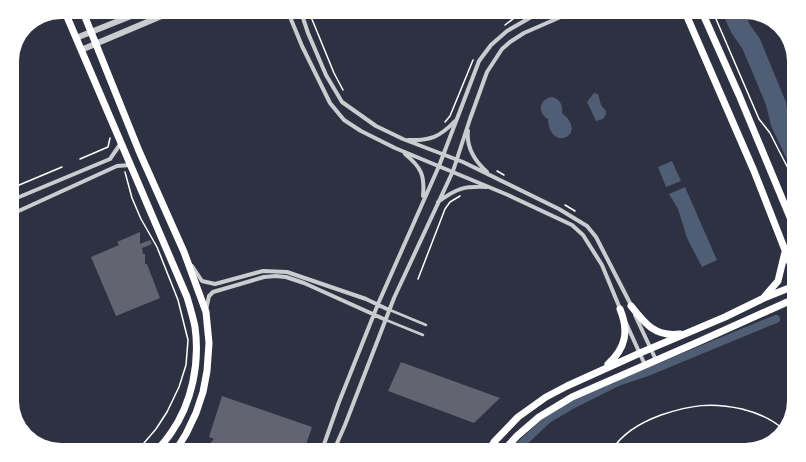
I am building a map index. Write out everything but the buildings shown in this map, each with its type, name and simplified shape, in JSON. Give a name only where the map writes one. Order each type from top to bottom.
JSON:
[{"type":"main road","points":[[68,19],[187,297],[194,325],[196,363],[191,388],[186,406],[171,434],[163,443]]},
{"type":"main road","points":[[86,19],[139,151],[184,252],[206,312],[209,343],[207,371],[203,392],[196,413],[180,443]]},
{"type":"main road","points":[[688,19],[754,171],[787,257]]},
{"type":"main road","points":[[705,19],[724,59],[787,210]]},
{"type":"main road","points":[[130,165],[136,159],[139,151]]},
{"type":"main road","points":[[764,298],[778,281],[785,252]]},
{"type":"main road","points":[[494,443],[523,413],[546,397],[571,383],[787,289]]},
{"type":"main road","points":[[511,443],[527,426],[572,397],[787,302]]},
{"type":"main road","points":[[631,306],[643,321],[653,330],[673,334],[688,332]]},
{"type":"main road","points":[[603,369],[618,354],[623,343],[624,325],[620,309]]},
{"type":"street","points":[[76,38],[124,19]]},
{"type":"street","points":[[81,50],[154,19]]},
{"type":"street","points":[[291,19],[302,46],[330,103],[344,120],[361,131],[399,150],[453,171],[546,211],[572,225],[583,235],[602,265],[645,365]]},
{"type":"street","points":[[303,19],[326,75],[342,102],[376,126],[403,140],[457,159],[563,211],[587,226],[596,237],[631,306],[656,360]]},
{"type":"street","points":[[324,443],[378,304],[439,166],[479,61],[491,45],[507,31],[528,19]]},
{"type":"street","points":[[337,443],[389,310],[453,171],[487,72],[502,49],[524,33],[556,19]]},
{"type":"street","points":[[403,140],[430,140],[441,134],[458,118]]},
{"type":"street","points":[[470,119],[467,135],[468,144],[476,162],[490,175]]},
{"type":"street","points":[[19,197],[110,159],[121,143]]},
{"type":"street","points":[[399,150],[417,164],[421,172],[424,187],[423,200]]},
{"type":"street","points":[[19,211],[117,166],[130,165]]},
{"type":"street","points":[[438,202],[450,193],[461,188],[473,186],[490,187]]},
{"type":"street","points":[[184,252],[202,281],[207,283],[215,284],[263,271],[287,272],[378,304],[389,310]]},
{"type":"street","points":[[206,312],[209,296],[213,292],[264,277],[276,276],[286,277],[304,283],[386,320]]},
{"type":"lane","points":[[389,310],[426,325]]},
{"type":"lane","points":[[386,320],[423,334]]},
{"type":"path","points":[[311,19],[344,93]]},
{"type":"path","points":[[715,19],[732,54],[759,119],[770,133],[787,166]]},
{"type":"path","points":[[80,159],[105,149],[110,143]]},
{"type":"path","points":[[19,185],[62,167]]},
{"type":"path","points":[[124,171],[132,198],[141,219],[157,247],[178,300],[188,340],[186,365],[179,387],[170,406],[156,429],[144,443]]},
{"type":"path","points":[[418,279],[444,209],[450,202],[460,196]]},
{"type":"path","points":[[617,443],[622,436],[646,421],[678,409],[703,404],[722,405],[752,412],[769,418],[778,425]]},
{"type":"water","points":[[594,93],[598,94],[601,105],[606,111],[603,119],[596,121],[587,102]]},
{"type":"water","points":[[552,97],[557,99],[560,103],[562,113],[569,121],[572,128],[570,134],[566,137],[560,138],[555,136],[550,129],[548,119],[542,113],[542,103],[544,100]]},
{"type":"water","points":[[672,161],[681,181],[666,187],[658,167]]},
{"type":"water","points":[[685,187],[717,260],[702,267],[687,238],[678,209],[669,194]]},
{"type":"waterway","points":[[729,19],[735,31],[746,47],[770,104],[775,125],[787,150]]},
{"type":"waterway","points":[[736,19],[750,43],[769,88],[773,106],[787,137]]},
{"type":"waterway","points":[[743,19],[756,40],[782,103],[787,125]]},
{"type":"waterway","points":[[522,443],[548,419],[570,406],[618,382],[645,373],[776,319]]}]
